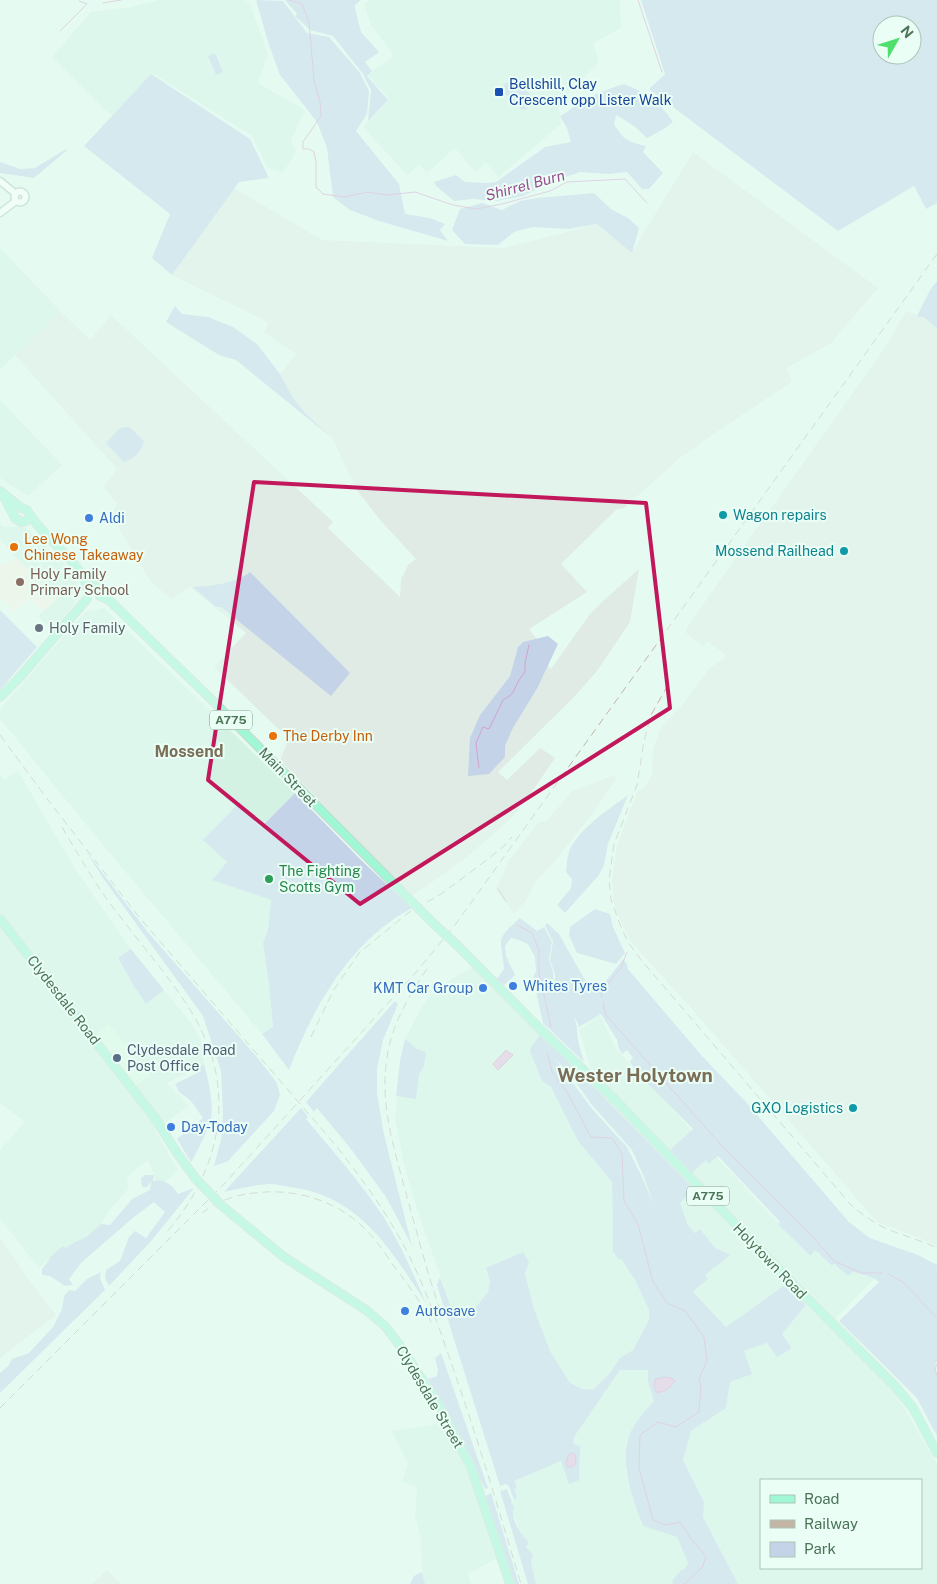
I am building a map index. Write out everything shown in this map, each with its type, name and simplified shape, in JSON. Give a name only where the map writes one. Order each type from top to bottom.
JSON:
[{"type":"main road","points":[[0,491],[21,508],[27,510],[27,518],[80,571],[88,587]]},
{"type":"main road","points":[[0,491],[18,521],[27,518]]},
{"type":"main road","points":[[15,516],[16,511],[21,508]]},
{"type":"main road","points":[[92,585],[100,591],[100,596],[94,601],[87,599],[84,593],[88,587],[92,585]]},
{"type":"main road","name":"Main Street","points":[[100,596],[109,600],[216,704],[358,849],[474,963]]},
{"type":"main road","points":[[0,697],[19,678],[87,599]]},
{"type":"main road","name":"Clydesdale Road","points":[[0,919],[155,1118],[196,1179],[222,1206]]},
{"type":"main road","name":"Holytown Road","points":[[474,963],[537,1026],[614,1098],[808,1299],[895,1386],[913,1408],[937,1453]]},
{"type":"main road","name":"Clydesdale Street","points":[[222,1206],[289,1261],[371,1314],[385,1326],[402,1347],[436,1401],[471,1467],[510,1584]]},
{"type":"street","points":[[0,180],[16,198],[0,213]]},
{"type":"highlighted area","points":[[254,482],[646,503],[670,708],[360,904],[208,780]]},
{"type":"shaded area","points":[[158,0],[245,0],[250,4],[268,54],[258,83],[305,110],[291,141],[296,152],[283,173],[268,168],[252,136],[157,76],[152,74],[113,115],[106,111],[52,57],[91,12],[127,8]]},
{"type":"shaded area","points":[[369,0],[620,0],[621,28],[593,43],[599,62],[558,104],[561,124],[499,177],[486,163],[475,172],[455,148],[427,173],[419,165],[407,175],[363,127],[389,99],[368,75],[394,56],[371,25],[364,4]]},
{"type":"shaded area","points":[[693,152],[878,288],[831,343],[787,368],[792,382],[680,458],[624,508],[617,509],[561,564],[587,592],[529,629],[537,639],[523,642],[518,647],[510,676],[480,715],[505,746],[548,666],[551,669],[590,614],[639,569],[630,622],[597,671],[576,695],[498,772],[507,780],[540,748],[555,758],[527,799],[511,819],[462,861],[412,896],[280,760],[289,739],[214,667],[246,633],[190,587],[171,599],[150,581],[112,517],[117,503],[103,487],[117,469],[15,355],[60,311],[90,340],[111,315],[333,522],[328,528],[400,597],[401,580],[408,565],[416,559],[380,520],[357,490],[332,438],[307,415],[293,398],[280,374],[296,354],[264,332],[269,323],[172,275],[234,188],[322,240],[504,248],[597,224],[632,252]]},
{"type":"shaded area","points":[[0,248],[60,311],[0,370]]},
{"type":"shaded area","points":[[906,311],[925,318],[937,328],[937,1246],[877,1222],[691,1008],[631,942],[613,900],[612,879],[617,846],[637,792],[646,786],[652,774],[653,749],[661,728],[681,706],[708,670],[724,659],[726,655],[707,641],[703,646],[686,633],[687,627],[884,349]]},
{"type":"shaded area","points":[[0,400],[62,465],[28,496],[0,478]]},
{"type":"shaded area","points":[[0,522],[3,527],[25,527],[78,576],[75,604],[53,631],[38,616],[56,598],[15,557],[0,539]]},
{"type":"shaded area","name":"Holy Family Primary School","points":[[15,557],[57,599],[43,612],[29,598],[14,612],[0,597],[0,567],[5,562],[7,565]]},
{"type":"shaded area","points":[[104,608],[295,793],[260,827],[238,805],[227,862],[212,880],[271,900],[268,930],[263,943],[273,1028],[262,1034],[102,844],[0,719],[0,709],[85,612]]},
{"type":"shaded area","points":[[18,771],[77,872],[131,949],[118,959],[146,1004],[164,990],[192,1024],[201,1040],[204,1064],[167,1083],[189,1106],[155,1130],[178,1170],[165,1182],[156,1180],[148,1160],[127,1177],[129,1188],[108,1212],[101,1224],[86,1237],[66,1248],[63,1247],[39,1268],[0,1219],[0,1150],[25,1122],[0,1103],[0,775],[4,780]]},
{"type":"shaded area","points":[[614,775],[616,779],[595,810],[556,860],[537,880],[526,900],[514,914],[496,889],[509,860],[539,822],[546,822],[571,792]]},
{"type":"shaded area","points":[[476,965],[543,1032],[532,1046],[542,1081],[551,1087],[578,1141],[612,1182],[612,1217],[622,1260],[635,1280],[649,1310],[649,1320],[633,1350],[620,1358],[610,1373],[593,1391],[570,1383],[550,1351],[534,1309],[525,1274],[529,1262],[490,1281],[488,1292],[476,1307],[453,1313],[416,1206],[403,1160],[395,1120],[400,1061],[405,1039],[420,1010],[432,993]]},
{"type":"shaded area","points":[[600,1015],[616,1049],[809,1256],[815,1250],[831,1266],[833,1264],[848,1276],[853,1272],[875,1278],[835,1319],[591,1069],[579,1030]]},
{"type":"shaded area","points":[[109,1024],[150,1075],[135,1086],[95,1036]]},
{"type":"shaded area","points":[[506,1050],[513,1055],[498,1070],[493,1064]]},
{"type":"shaded area","points":[[694,1189],[786,1284],[726,1327],[693,1292],[708,1279],[705,1275],[730,1255],[715,1249],[700,1229],[695,1233],[688,1225],[680,1203]]},
{"type":"shaded area","points":[[0,1238],[56,1315],[0,1358]]},
{"type":"shaded area","points":[[806,1305],[887,1383],[903,1406],[937,1464],[937,1584],[738,1584],[703,1517],[704,1502],[683,1460],[691,1431],[726,1408],[730,1382],[744,1351],[767,1343],[792,1347],[782,1334]]},
{"type":"shaded area","points":[[620,1370],[648,1370],[648,1382],[654,1401],[636,1423],[627,1442],[626,1472],[634,1502],[643,1526],[677,1537],[688,1563],[685,1569],[672,1581],[673,1584],[536,1584],[531,1563],[533,1555],[526,1547],[529,1542],[520,1534],[511,1503],[517,1497],[514,1481],[561,1461],[573,1444],[574,1437]]},
{"type":"shaded area","points":[[672,1378],[675,1381],[664,1391],[656,1392],[654,1387],[655,1379]]},
{"type":"shaded area","points":[[444,1423],[468,1473],[496,1559],[468,1574],[471,1584],[425,1584],[422,1572],[421,1539],[415,1516],[417,1487],[402,1482],[408,1464],[392,1431]]},
{"type":"shaded area","points":[[571,1453],[575,1454],[576,1458],[573,1467],[568,1467],[566,1463]]},
{"type":"shaded area","points":[[107,1570],[121,1584],[92,1584]]},
{"type":"green space","points":[[256,0],[283,1],[307,33],[329,37],[360,73],[369,91],[367,114],[356,131],[399,184],[405,214],[430,218],[445,224],[440,230],[448,241],[379,221],[350,210],[333,197],[327,148],[317,122],[280,75]]},
{"type":"green space","points":[[285,0],[361,0],[355,5],[355,8],[361,32],[379,52],[365,62],[372,71],[367,76],[388,100],[368,121],[371,90],[363,74],[333,36],[310,30],[295,16],[297,14]]},
{"type":"green space","points":[[641,0],[937,0],[937,203],[926,209],[914,186],[838,231],[649,89],[665,74]]},
{"type":"green space","points":[[215,53],[223,72],[216,75],[208,56]]},
{"type":"green space","points":[[151,74],[250,139],[269,178],[239,182],[172,275],[152,258],[170,214],[84,146]]},
{"type":"green space","points":[[514,77],[536,101],[525,110],[521,109],[503,92],[498,90]]},
{"type":"green space","points":[[624,84],[638,90],[651,99],[669,115],[673,122],[647,138],[634,126],[616,115],[614,124],[621,134],[631,142],[646,146],[643,152],[663,173],[649,189],[642,189],[627,172],[609,174],[580,172],[547,184],[523,196],[497,201],[473,199],[454,201],[436,186],[434,182],[456,175],[465,182],[496,182],[545,147],[571,142],[567,128],[560,116],[583,100]]},
{"type":"green space","points":[[66,149],[34,178],[0,173],[0,162],[20,169],[35,168]]},
{"type":"green space","points":[[594,193],[611,209],[628,218],[639,228],[632,253],[597,224],[568,229],[533,227],[514,232],[498,245],[465,244],[452,230],[460,209],[482,203],[502,210],[520,201]]},
{"type":"green space","points":[[937,281],[937,328],[925,318],[917,316],[930,290]]},
{"type":"green space","points":[[175,306],[182,314],[208,317],[233,327],[257,344],[280,374],[293,398],[307,415],[332,438],[236,360],[219,355],[166,322]]},
{"type":"green space","points":[[129,427],[144,441],[137,454],[124,462],[106,443],[120,428]]},
{"type":"green space","points":[[250,572],[350,673],[331,696],[221,607],[216,607],[193,587],[230,582]]},
{"type":"green space","points":[[0,610],[37,647],[0,690]]},
{"type":"green space","points":[[548,636],[558,644],[538,687],[513,728],[505,746],[505,757],[489,774],[468,776],[470,738],[480,715],[510,676],[518,647],[523,642]]},
{"type":"green space","points":[[295,793],[362,861],[412,908],[370,938],[352,957],[337,977],[310,1022],[289,1070],[262,1034],[273,1027],[263,943],[268,930],[271,900],[212,880],[227,862],[203,840],[238,804],[261,827]]},
{"type":"green space","points":[[628,795],[608,844],[604,865],[599,875],[565,913],[557,905],[571,888],[572,879],[566,872],[570,849],[588,826]]},
{"type":"green space","points":[[85,850],[147,931],[256,1056],[277,1083],[280,1095],[274,1111],[228,1161],[214,1166],[221,1140],[223,1115],[221,1071],[203,1016],[103,878]]},
{"type":"green space","points":[[595,909],[610,914],[613,927],[625,953],[616,964],[577,953],[569,935],[570,927]]},
{"type":"green space","points":[[520,918],[537,931],[544,927],[552,942],[549,959],[553,972],[554,990],[555,974],[550,960],[553,941],[545,926],[547,923],[559,934],[586,982],[603,985],[623,959],[628,966],[627,968],[702,1056],[746,1102],[849,1222],[870,1238],[918,1255],[937,1265],[937,1362],[935,1371],[937,1373],[937,1436],[917,1398],[839,1321],[879,1282],[871,1277],[853,1272],[848,1276],[834,1264],[832,1266],[815,1250],[810,1256],[778,1224],[780,1222],[718,1156],[709,1164],[706,1160],[692,1173],[670,1150],[693,1129],[638,1074],[630,1062],[633,1058],[627,1050],[622,1054],[617,1040],[601,1014],[579,1027],[575,1017],[578,1042],[584,1062],[543,1023],[533,978],[536,971],[535,957],[528,944],[511,938],[505,946],[506,956],[515,975],[503,986],[496,980],[504,969],[501,940]]},
{"type":"green space","points":[[131,949],[164,990],[146,1004],[118,958]]},
{"type":"green space","points":[[395,1001],[398,1004],[383,1040],[377,1069],[377,1093],[383,1130],[412,1246],[386,1197],[351,1149],[317,1108],[314,1112],[306,1102]]},
{"type":"green space","points":[[540,1035],[694,1189],[680,1203],[688,1225],[695,1233],[700,1229],[715,1248],[730,1255],[705,1275],[708,1279],[693,1292],[726,1327],[786,1284],[806,1305],[782,1334],[792,1348],[777,1357],[767,1343],[744,1351],[752,1374],[730,1382],[726,1408],[691,1431],[683,1460],[704,1502],[703,1517],[738,1584],[673,1584],[672,1581],[681,1570],[685,1569],[688,1563],[677,1537],[643,1526],[629,1485],[626,1454],[631,1431],[654,1401],[648,1382],[648,1370],[620,1370],[574,1437],[573,1444],[580,1446],[579,1480],[569,1484],[561,1461],[514,1481],[517,1488],[514,1489],[517,1497],[514,1500],[509,1486],[505,1484],[500,1486],[437,1285],[440,1277],[453,1313],[476,1307],[488,1292],[490,1281],[486,1268],[523,1252],[529,1262],[525,1274],[534,1309],[550,1351],[570,1383],[583,1389],[593,1390],[610,1373],[620,1358],[633,1350],[649,1320],[649,1310],[635,1280],[622,1260],[618,1259],[613,1251],[612,1182],[578,1141],[551,1087],[542,1081],[530,1051]],"holes":[[[555,1059],[569,1073],[592,1105],[632,1150],[654,1205],[627,1147],[593,1110]]]},
{"type":"green space","points":[[405,1039],[417,1049],[426,1052],[424,1066],[419,1074],[416,1099],[396,1096],[400,1061]]},
{"type":"green space","points":[[204,1064],[209,1084],[212,1113],[208,1129],[191,1162],[177,1139],[203,1118],[191,1101],[179,1092],[175,1084],[201,1071],[198,1067]]},
{"type":"green space","points":[[301,1108],[308,1117],[306,1119],[356,1179],[383,1216],[401,1247],[426,1303],[373,1230],[357,1215],[339,1203],[319,1194],[272,1184],[224,1192]]},
{"type":"green space","points":[[145,1175],[154,1175],[153,1181],[160,1180],[167,1183],[178,1194],[194,1188],[152,1240],[109,1286],[105,1278],[106,1270],[120,1261],[129,1237],[135,1231],[146,1238],[165,1212],[154,1202],[81,1263],[69,1279],[73,1285],[65,1286],[50,1276],[42,1275],[42,1269],[50,1260],[49,1258],[63,1246],[66,1248],[86,1237],[101,1224],[110,1225],[132,1199],[150,1190],[151,1182],[147,1187],[142,1187],[141,1178]]},
{"type":"green space","points":[[101,1272],[100,1278],[105,1290],[0,1393],[0,1373],[8,1366],[12,1359],[29,1353],[53,1327],[62,1309],[64,1296],[69,1290],[75,1291],[87,1279]]},
{"type":"green space","points":[[441,1353],[488,1488],[485,1489],[428,1379],[437,1376],[438,1370],[435,1358]]},
{"type":"green space","points":[[507,1489],[514,1507],[513,1516],[519,1531],[529,1542],[526,1547],[533,1555],[531,1563],[536,1584],[528,1584],[500,1491]]},
{"type":"green space","points":[[491,1493],[519,1584],[513,1584],[484,1497]]},
{"type":"green space","points":[[422,1572],[425,1584],[410,1584],[414,1576]]},
{"type":"waterway","points":[[103,3],[121,0]]},
{"type":"waterway","name":"Shirrel Burn","points":[[289,0],[302,4],[309,22],[314,80],[320,102],[321,116],[303,142],[303,149],[309,149],[314,152],[316,187],[323,194],[345,197],[367,192],[387,195],[415,192],[453,205],[476,209],[550,191],[567,182],[625,179],[647,203]]},
{"type":"waterway","name":"Shirrel Burn","points":[[638,0],[662,72]]},
{"type":"waterway","points":[[60,31],[87,4],[79,1]]},
{"type":"waterway","name":"Shirrel Burn","points":[[479,768],[476,743],[483,727],[489,729],[503,700],[512,694],[525,672],[529,645]]},
{"type":"waterway","points":[[498,889],[506,901]]},
{"type":"waterway","points":[[517,925],[532,933],[539,950],[539,972],[551,1027]]},
{"type":"waterway","points":[[602,997],[601,992],[621,968],[627,952]]},
{"type":"waterway","points":[[603,1002],[606,1015],[722,1146],[812,1236],[834,1261],[862,1273],[882,1273]]},
{"type":"waterway","points":[[547,1053],[552,1071],[568,1094],[591,1137],[612,1138],[622,1154],[624,1201],[638,1224],[653,1282],[667,1303],[685,1311],[704,1337],[707,1361],[699,1379],[701,1386],[699,1412],[676,1427],[658,1422],[640,1435],[639,1468],[653,1520],[666,1525],[680,1522],[706,1556],[702,1568],[684,1584]]},
{"type":"waterway","points":[[889,1274],[904,1283],[937,1318]]},
{"type":"waterway","points":[[937,1364],[935,1369],[937,1376]]},
{"type":"railway","points":[[0,1408],[225,1183],[418,970],[455,925],[937,254]]},
{"type":"railway","points":[[668,685],[651,715],[644,741],[637,785],[614,844],[609,880],[611,899],[628,942],[642,961],[851,1205],[881,1226],[937,1248]]},
{"type":"railway","points":[[0,735],[139,917],[332,1141],[361,1178],[387,1217],[411,1260],[438,1324],[521,1584]]},
{"type":"railway","points":[[62,827],[106,898],[190,1009],[199,1025],[213,1060],[218,1087],[219,1113],[208,1165],[197,1189],[165,1234]]},
{"type":"railway","points":[[311,1037],[333,991],[359,953],[408,913],[441,894],[480,865],[503,847],[512,837]]},
{"type":"railway","points":[[427,969],[407,1000],[392,1034],[387,1058],[385,1094],[394,1148],[430,1281],[439,1307]]},
{"type":"railway","points":[[202,1213],[233,1197],[266,1192],[294,1193],[334,1206],[357,1221],[374,1239],[414,1293],[431,1322]]},
{"type":"place","name":"Bellshill, Clay Crescent opp Lister Walk","points":[[499,92]]},
{"type":"place","name":"Wagon repairs","points":[[723,515]]},
{"type":"place","name":"Aldi","points":[[89,518]]},
{"type":"place","name":"Lee Wong Chinese Takeaway","points":[[14,547]]},
{"type":"place","name":"Mossend Railhead","points":[[844,551]]},
{"type":"place","name":"Holy Family Primary School","points":[[20,582]]},
{"type":"place","name":"Holy Family","points":[[39,628]]},
{"type":"place","name":"The Derby Inn","points":[[273,736]]},
{"type":"place","name":"The Fighting Scotts Gym","points":[[269,879]]},
{"type":"place","name":"Whites Tyres","points":[[513,986]]},
{"type":"place","name":"KMT Car Group","points":[[483,988]]},
{"type":"place","name":"Clydesdale Road Post Office","points":[[117,1058]]},
{"type":"place","name":"GXO Logistics","points":[[853,1108]]},
{"type":"place","name":"Day-Today","points":[[171,1127]]},
{"type":"place","name":"Autosave","points":[[405,1311]]},
{"type":"district","name":"Mossend","points":[[189,751]]},
{"type":"district","name":"Wester Holytown","points":[[635,1075]]}]
